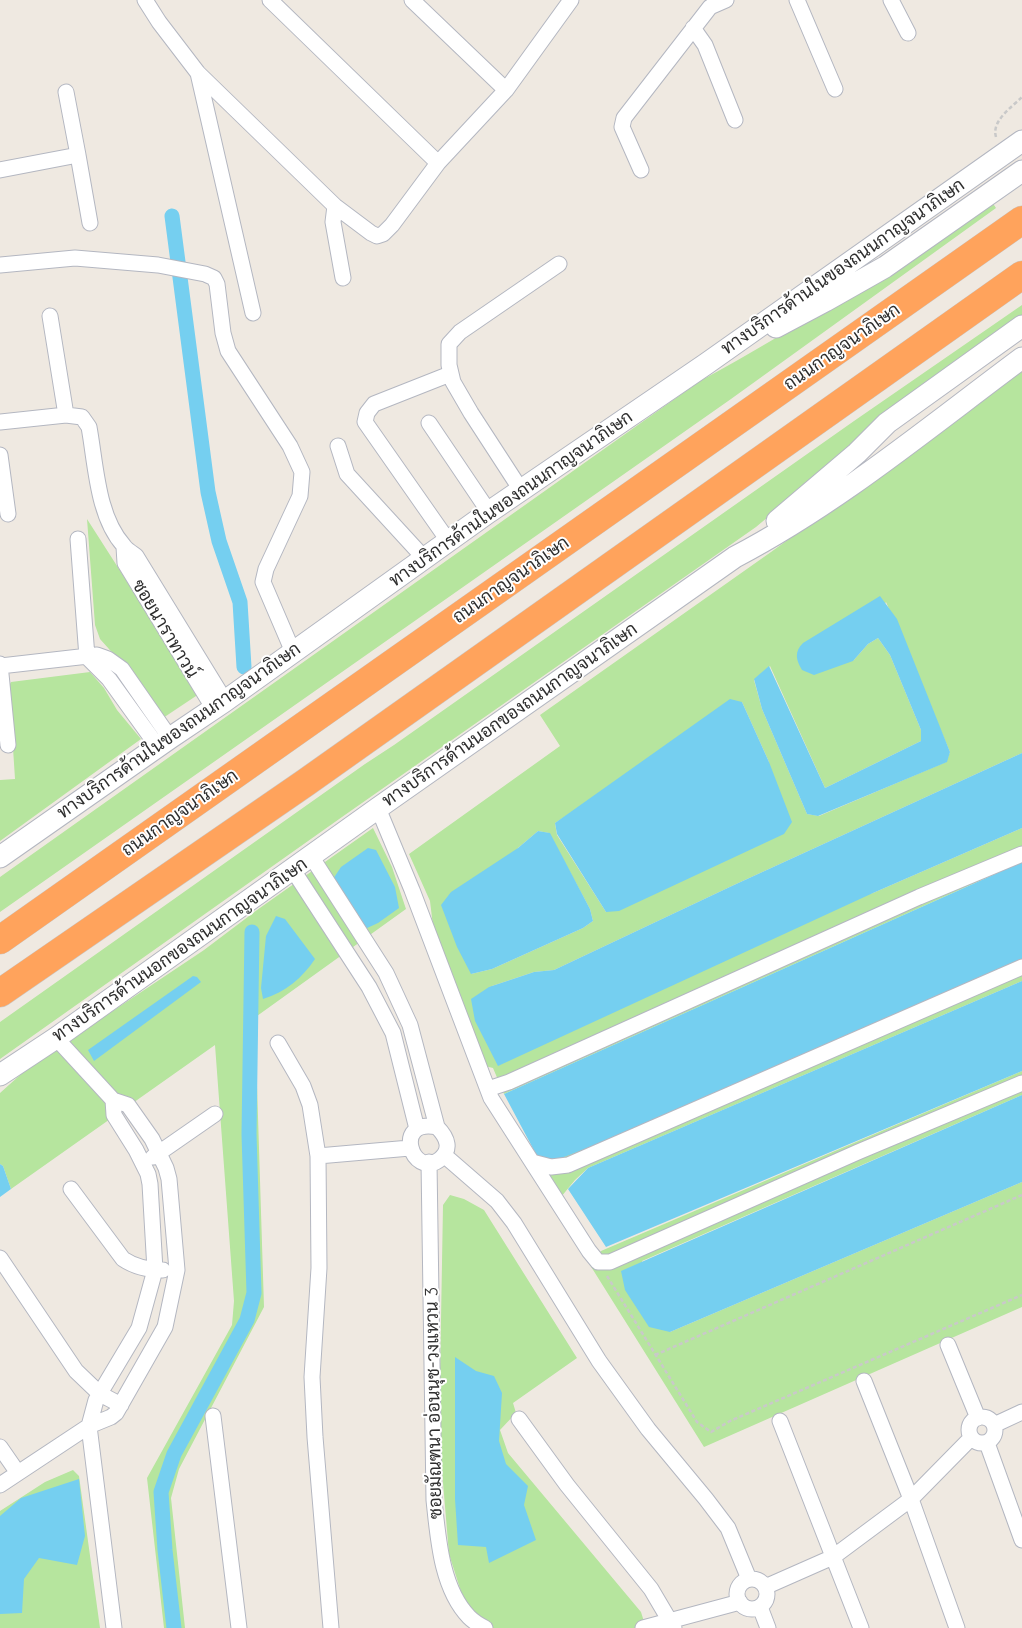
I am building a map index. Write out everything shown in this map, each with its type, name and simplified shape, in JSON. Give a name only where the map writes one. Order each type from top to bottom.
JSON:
[{"type":"highway","name":"ถนนกาญจนาภิเษก","points":[[0,940],[1022,220]]},
{"type":"highway","points":[[0,993],[305,783],[1022,275]]},
{"type":"main road","name":"ทางบริการด้านในของถนนกาญจนาภิเษก","points":[[0,857],[220,705],[489,512],[706,364],[1022,141]]},
{"type":"main road","points":[[706,364],[825,302],[885,267],[1022,171]]},
{"type":"main road","points":[[736,557],[857,453],[887,423],[1022,326]]},
{"type":"main road","name":"ทางบริการด้านนอกของถนนกาญจนาภิเษก","points":[[0,1076],[736,557],[772,538],[831,499],[1022,358]]},
{"type":"main road","points":[[887,423],[881,434],[882,440],[888,446],[905,445]]},
{"type":"street","points":[[145,0],[159,22],[198,73],[335,206],[377,236],[383,234],[392,225],[438,163],[506,90],[567,2]]},
{"type":"street","points":[[270,0],[438,163]]},
{"type":"street","points":[[412,0],[506,90]]},
{"type":"street","points":[[641,170],[622,127],[624,118],[710,7],[726,0]]},
{"type":"street","points":[[798,0],[835,89]]},
{"type":"street","points":[[891,0],[908,33]]},
{"type":"street","points":[[694,28],[705,45],[735,120]]},
{"type":"street","points":[[198,73],[254,313]]},
{"type":"street","points":[[66,92],[90,223]]},
{"type":"street","points":[[0,170],[78,156]]},
{"type":"street","points":[[335,206],[333,222],[343,278]]},
{"type":"street","points":[[0,265],[75,258],[158,265],[205,274],[214,278],[223,334],[228,351],[290,446],[302,472],[300,496],[266,568],[263,582],[293,652]]},
{"type":"street","points":[[521,490],[453,382],[450,374],[449,344],[460,332],[559,264]]},
{"type":"street","points":[[50,316],[66,415]]},
{"type":"street","points":[[448,542],[365,422],[367,413],[374,404],[450,374]]},
{"type":"street","name":"ซอยนาราทาวน์","points":[[0,422],[66,415],[82,417],[89,427],[103,507],[113,530],[124,547],[126,563],[220,705]]},
{"type":"street","points":[[429,423],[489,512]]},
{"type":"street","points":[[338,446],[346,474],[424,559]]},
{"type":"street","points":[[0,455],[8,514]]},
{"type":"street","points":[[78,540],[87,657],[109,679],[164,742]]},
{"type":"street","points":[[8,745],[0,666],[87,657]]},
{"type":"street","points":[[378,808],[412,890],[491,1098],[589,1251],[598,1262],[610,1262],[858,1152],[1022,1083]]},
{"type":"street","points":[[488,1089],[509,1082],[919,897],[1022,854]]},
{"type":"street","points":[[311,856],[386,973],[410,1025],[438,1128]]},
{"type":"street","points":[[293,870],[369,987],[392,1033],[417,1129]]},
{"type":"street","points":[[532,1162],[551,1167],[568,1165],[1022,967]]},
{"type":"street","points":[[0,1485],[88,1426],[113,1415],[165,1328],[177,1270],[169,1179],[160,1153],[128,1105],[113,1100],[56,1038]]},
{"type":"street","points":[[278,1043],[303,1086],[310,1105],[318,1156],[319,1268],[312,1377],[315,1437],[331,1628]]},
{"type":"street","points":[[113,1100],[114,1115],[143,1163],[150,1184],[154,1270],[139,1328],[95,1403],[88,1426],[114,1628]]},
{"type":"street","points":[[143,1163],[215,1114]]},
{"type":"street","points":[[427,1125],[438,1128],[445,1135],[448,1145],[444,1156],[436,1162],[425,1163],[416,1158],[410,1148],[411,1138],[417,1129],[427,1125]]},
{"type":"street","points":[[318,1156],[410,1148]]},
{"type":"street","points":[[444,1156],[497,1201],[514,1223],[599,1361],[648,1429],[706,1498],[728,1528],[749,1580]]},
{"type":"street","name":"ซอยมัณฑนา อ่อนนุช-วงแหวน 3","points":[[429,1162],[434,1500],[440,1555],[466,1623],[485,1628]]},
{"type":"street","points":[[71,1189],[123,1259],[132,1265],[154,1270],[177,1270]]},
{"type":"street","points":[[0,1258],[76,1371],[100,1394],[120,1406]]},
{"type":"street","points":[[948,1345],[978,1418]]},
{"type":"street","points":[[864,1381],[911,1499],[957,1628]]},
{"type":"street","points":[[994,1425],[1022,1412]]},
{"type":"street","points":[[213,1416],[238,1628]]},
{"type":"street","points":[[978,1418],[988,1419],[994,1425],[993,1437],[987,1443],[978,1443],[971,1438],[970,1425],[978,1418]]},
{"type":"street","points":[[519,1419],[567,1485],[651,1589],[673,1624]]},
{"type":"street","points":[[780,1421],[861,1628]]},
{"type":"street","points":[[765,1587],[833,1557],[911,1499],[971,1438]]},
{"type":"street","points":[[987,1443],[1022,1540]]},
{"type":"street","points":[[0,1447],[18,1473]]},
{"type":"street","points":[[749,1580],[760,1581],[765,1587],[767,1598],[760,1607],[751,1609],[740,1602],[738,1588],[749,1580]]},
{"type":"street","points":[[643,1628],[673,1624],[740,1602]]},
{"type":"street","points":[[760,1607],[768,1628]]},
{"type":"path","points":[[1002,155],[995,133],[998,122],[1022,97]]},
{"type":"path","points":[[655,1355],[1022,1195]]},
{"type":"path","points":[[598,1262],[697,1422],[710,1432],[730,1421],[1022,1295]]},
{"type":"green space","points":[[990,199],[996,208],[731,399],[0,912],[0,877],[700,381],[775,339]]},
{"type":"green space","points":[[1022,305],[1022,319],[854,445],[756,527],[0,1059],[0,1022],[365,764]]},
{"type":"green space","points":[[1022,371],[1022,753],[554,970],[534,972],[489,987],[873,893],[1022,828],[1022,862],[504,1094],[493,1068],[485,1066],[433,926],[430,901],[409,854],[560,746],[540,715],[771,552]],"holes":[[[886,602],[950,752],[946,762],[819,816],[807,814],[762,709],[754,680],[770,666],[825,788],[921,741],[921,730],[890,655],[878,638],[868,644],[853,661]],[[742,702],[769,762],[606,912],[557,835],[555,823]],[[538,831],[549,833],[590,909],[593,921],[583,928],[492,969],[471,974],[518,848]]]},
{"type":"green space","points":[[87,519],[199,694],[163,718],[134,677],[100,639],[95,625]]},
{"type":"green space","points":[[90,672],[104,688],[117,710],[141,739],[0,841],[0,780],[15,779],[9,686],[11,682]]},
{"type":"green space","points":[[373,828],[392,867],[406,909],[257,1016],[256,1053],[264,1307],[179,1469],[171,1498],[185,1628],[164,1628],[147,1478],[232,1325],[234,1301],[215,1045],[11,1189],[3,1166],[0,1164],[0,1093],[29,1067],[204,950]]},
{"type":"green space","points":[[1022,959],[1022,981],[588,1168],[561,1197],[537,1156],[603,1142]]},
{"type":"green space","points":[[1022,1071],[1022,1095],[642,1261],[670,1332],[1022,1182],[1022,1307],[704,1447],[590,1265],[601,1251]]},
{"type":"green space","points":[[450,1195],[464,1199],[484,1210],[577,1358],[513,1403],[516,1413],[500,1430],[508,1453],[641,1612],[646,1628],[480,1628],[464,1601],[449,1554],[439,1435],[443,1205]]},
{"type":"green space","points":[[73,1470],[79,1476],[100,1628],[0,1628],[0,1511],[45,1482]]},
{"type":"water","points":[[880,596],[897,619],[950,752],[947,762],[818,816],[807,814],[762,709],[754,679],[769,666],[825,788],[921,741],[921,730],[890,655],[878,638],[868,644],[853,661],[814,675],[802,670],[798,663],[797,653],[803,643]]},
{"type":"water","points":[[730,699],[742,702],[769,762],[792,822],[784,834],[619,911],[606,912],[557,834],[555,823]]},
{"type":"water","points":[[1022,753],[1022,828],[873,893],[498,1066],[475,1021],[471,999],[489,987],[534,972],[554,970]]},
{"type":"water","points":[[538,831],[550,833],[590,909],[593,921],[583,928],[492,969],[471,974],[457,947],[441,905],[451,892],[518,848]]},
{"type":"water","points":[[368,848],[376,850],[395,887],[399,908],[378,923],[365,929],[333,879],[341,867]]},
{"type":"water","points":[[1022,862],[1022,959],[603,1142],[551,1162],[537,1156],[504,1094]]},
{"type":"water","points":[[276,916],[285,919],[315,959],[293,984],[263,999],[261,988],[266,936]]},
{"type":"water","points":[[193,976],[197,977],[201,982],[94,1061],[88,1050]]},
{"type":"water","points":[[1022,981],[1022,1071],[606,1247],[568,1189],[588,1168]]},
{"type":"water","points":[[1022,1095],[1022,1182],[670,1332],[649,1327],[625,1290],[621,1271]]},
{"type":"water","points":[[0,1164],[3,1166],[11,1189],[0,1197]]},
{"type":"water","points":[[455,1357],[476,1371],[494,1376],[502,1393],[499,1441],[506,1464],[528,1486],[524,1505],[536,1540],[489,1563],[486,1547],[458,1545],[455,1499]]},
{"type":"water","points":[[79,1479],[85,1536],[77,1565],[39,1558],[24,1579],[22,1613],[0,1614],[0,1516],[21,1498]]},
{"type":"waterway","points":[[172,216],[208,492],[219,541],[240,602],[244,667]]},
{"type":"waterway","points":[[174,1628],[165,1550],[161,1492],[174,1454],[247,1320],[254,1293],[249,1134],[252,932]]}]
